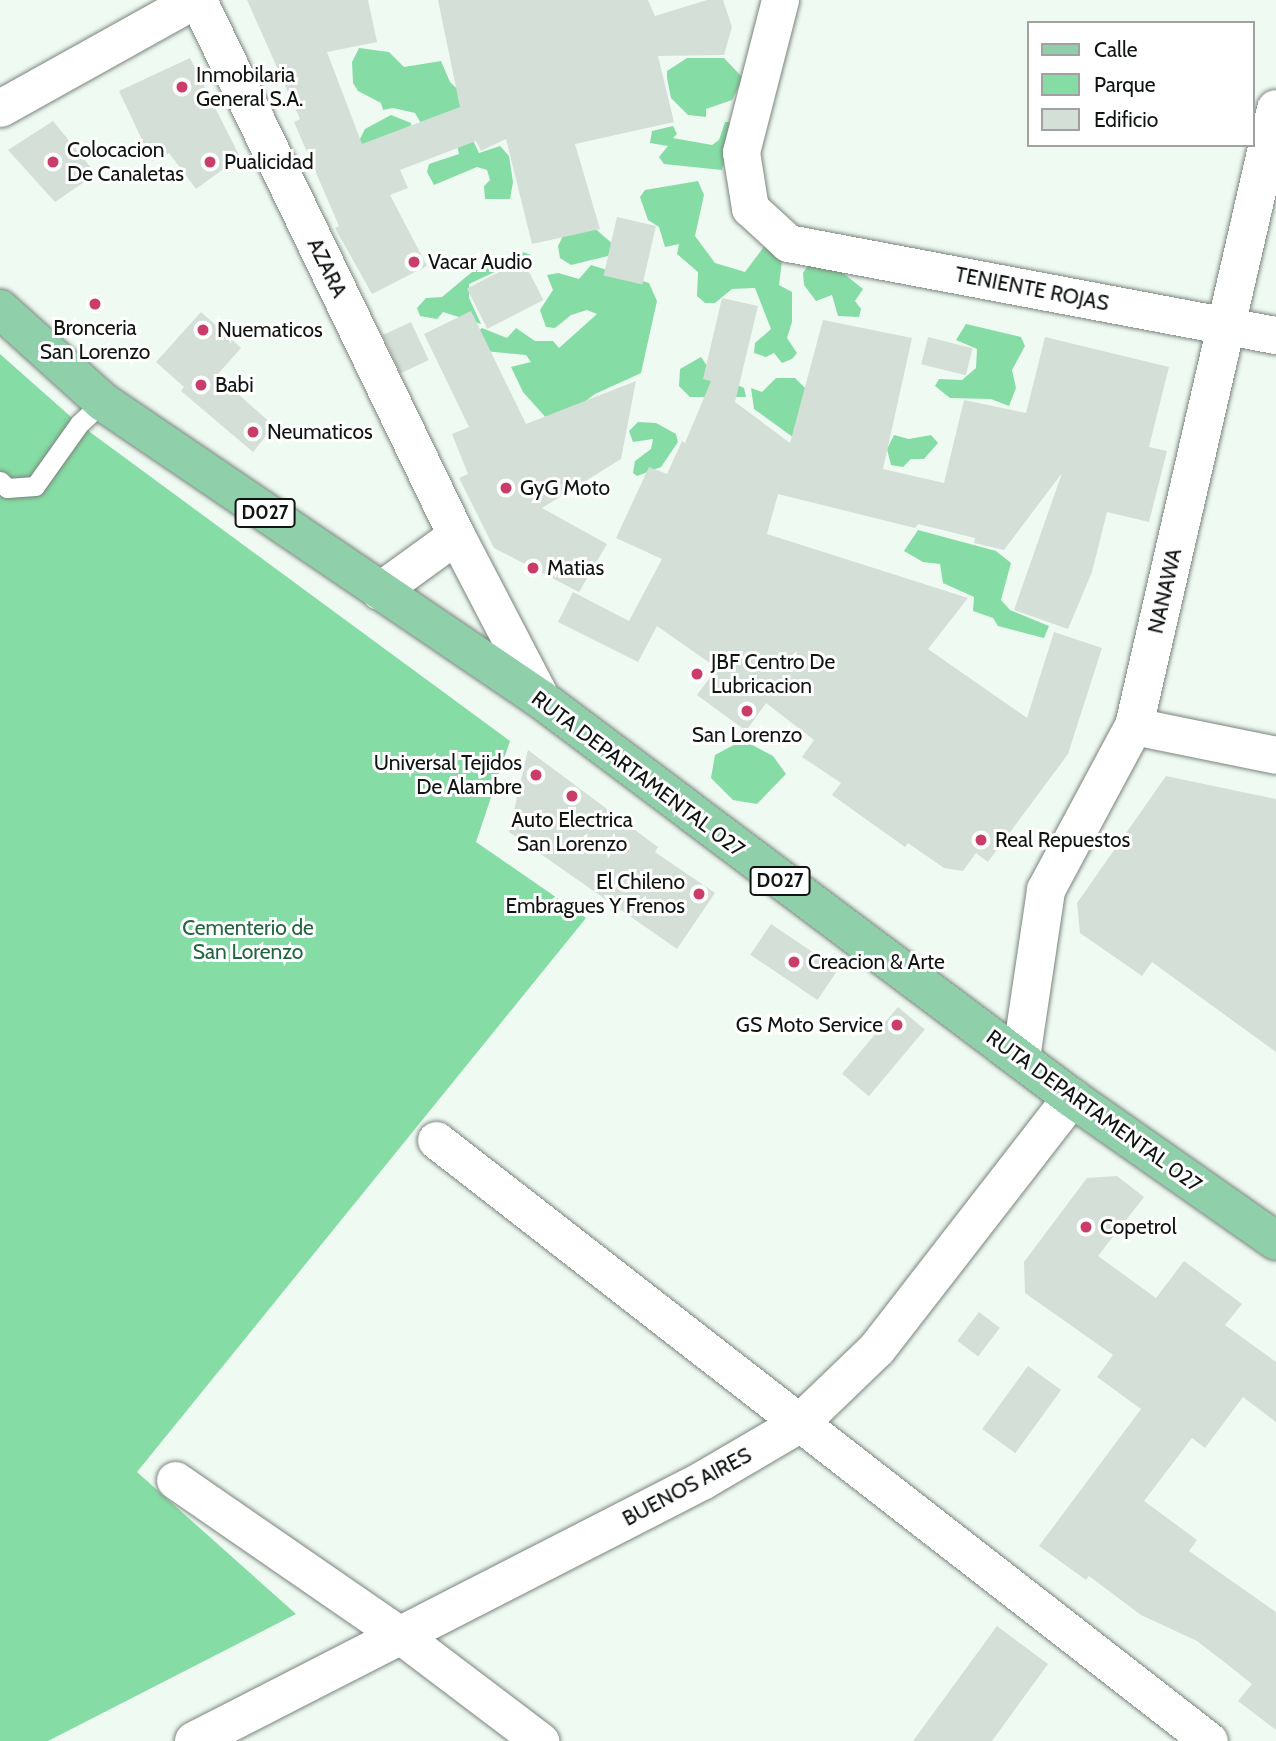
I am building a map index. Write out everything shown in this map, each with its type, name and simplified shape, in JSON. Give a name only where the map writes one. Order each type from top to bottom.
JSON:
[{"type":"main road","name":"RUTA DEPARTAMENTAL 027","points":[[0,309],[103,402],[542,701],[1072,1098],[1276,1241]]},
{"type":"street","points":[[0,108],[196,0]]},
{"type":"street","name":"AZARA","points":[[196,0],[456,536],[542,701]]},
{"type":"street","name":"TENIENTE ROJAS","points":[[780,0],[741,152],[750,208],[788,243],[1276,335]]},
{"type":"street","name":"NANAWA","points":[[1021,1058],[1046,890],[1134,726],[1225,327],[1267,187],[1276,109]]},
{"type":"street","points":[[379,591],[456,536]]},
{"type":"street","points":[[1134,726],[1276,755]]},
{"type":"street","name":"BUENOS AIRES","points":[[194,1741],[702,1481],[799,1424],[877,1349],[1072,1098]]},
{"type":"street","points":[[436,1140],[1209,1741]]},
{"type":"street","points":[[175,1480],[400,1635],[540,1741]]},
{"type":"lane","points":[[0,481],[8,488],[35,486],[79,424],[103,402]]},
{"type":"green space","points":[[359,48],[389,52],[404,67],[441,61],[450,82],[472,103],[422,125],[415,113],[393,108],[383,110],[381,103],[358,91],[353,83],[352,62]]},
{"type":"green space","points":[[687,58],[724,58],[743,78],[732,100],[706,109],[706,117],[688,115],[671,98],[667,71]]},
{"type":"green space","points":[[391,115],[411,123],[410,142],[396,156],[358,143],[365,129]]},
{"type":"green space","points":[[725,122],[734,122],[722,170],[664,164],[659,157],[668,146],[650,143],[652,131],[673,126],[677,134],[673,138],[712,145],[719,140]]},
{"type":"green space","points":[[469,132],[479,153],[500,146],[509,156],[513,182],[510,199],[485,199],[484,186],[490,180],[487,170],[477,167],[434,185],[427,172],[429,164],[459,154],[455,135]]},
{"type":"green space","points":[[698,181],[704,195],[695,236],[715,263],[745,272],[766,244],[783,253],[779,285],[792,292],[792,322],[787,338],[797,353],[792,359],[782,363],[774,353],[766,357],[754,353],[755,343],[771,329],[755,288],[732,289],[715,303],[705,303],[697,296],[698,272],[677,254],[679,244],[665,247],[659,227],[648,220],[640,197],[645,190]]},
{"type":"green space","points":[[591,225],[615,246],[608,256],[571,265],[560,258],[558,246],[565,232]]},
{"type":"green space","points":[[520,251],[531,255],[469,284],[469,298],[481,324],[443,312],[437,319],[420,316],[417,308],[426,298],[442,297],[472,272]]},
{"type":"green space","points":[[828,261],[863,289],[855,301],[861,309],[859,317],[838,316],[832,295],[816,301],[804,285],[803,273],[810,262]]},
{"type":"green space","points":[[591,265],[649,283],[657,301],[641,373],[595,394],[559,421],[548,420],[523,392],[511,367],[531,362],[526,355],[484,351],[464,343],[482,328],[507,338],[516,328],[535,341],[553,341],[559,348],[597,314],[587,310],[571,315],[555,328],[546,327],[540,310],[553,290],[547,275],[558,273],[579,279]]},
{"type":"green space","points":[[966,324],[1021,337],[1025,346],[1012,370],[1016,388],[1009,406],[991,399],[950,398],[935,386],[939,379],[962,380],[976,368],[977,349],[956,340]]},
{"type":"green space","name":"Cementerio de San Lorenzo","points":[[0,354],[79,424],[510,741],[476,842],[586,918],[137,1472],[296,1614],[48,1741],[0,1741]]},
{"type":"green space","points":[[701,357],[712,373],[744,388],[746,397],[690,397],[679,386],[680,369]]},
{"type":"green space","points":[[776,378],[795,378],[814,397],[801,443],[754,409],[751,388],[762,392]]},
{"type":"green space","points":[[638,422],[656,423],[676,434],[678,442],[661,467],[637,476],[633,473],[635,461],[651,449],[653,439],[633,442],[629,431]]},
{"type":"green space","points":[[894,435],[909,439],[931,435],[938,443],[924,459],[911,459],[903,467],[891,465],[887,449]]},
{"type":"green space","points":[[918,530],[996,551],[1011,563],[1001,600],[1010,610],[1049,626],[1044,638],[998,626],[993,618],[973,611],[974,597],[943,583],[940,564],[923,562],[904,551]]},
{"type":"green space","points":[[743,740],[773,756],[786,774],[757,804],[733,800],[711,778],[715,755]]},
{"type":"building","points":[[247,0],[368,0],[377,42],[327,52],[362,144],[460,107],[438,0],[648,0],[655,16],[707,0],[723,0],[732,27],[724,55],[658,56],[674,122],[575,144],[600,229],[532,244],[506,139],[481,151],[476,141],[400,170],[408,188],[390,195],[427,266],[372,294],[335,228],[339,226],[294,122],[300,119]]},
{"type":"building","points":[[190,58],[240,157],[196,189],[169,153],[152,161],[119,91]]},
{"type":"building","name":"Colocacion De Canaletas","points":[[53,121],[96,174],[55,202],[8,150]]},
{"type":"building","points":[[617,217],[656,226],[642,284],[604,275]]},
{"type":"building","points":[[523,260],[543,300],[487,329],[467,289]]},
{"type":"building","points":[[722,298],[758,306],[735,402],[790,443],[823,320],[912,338],[883,469],[944,483],[964,400],[1026,413],[1045,337],[1169,367],[1149,447],[1167,451],[1149,522],[1107,512],[1092,572],[1068,629],[1014,610],[1062,473],[1004,550],[974,543],[975,538],[918,524],[915,528],[778,494],[767,534],[968,598],[928,649],[1027,718],[1054,632],[1102,648],[1068,754],[988,862],[976,853],[963,871],[944,868],[908,843],[905,847],[832,795],[841,783],[802,757],[814,740],[766,703],[746,731],[697,695],[717,668],[657,626],[638,662],[558,622],[573,592],[629,621],[662,559],[616,538],[649,467],[667,474],[682,441],[685,443],[711,381],[703,379]]},
{"type":"building","points":[[471,311],[526,424],[636,381],[621,459],[542,508],[607,544],[579,592],[494,548],[459,478],[468,474],[452,434],[469,427],[424,334]]},
{"type":"building","points":[[201,312],[241,348],[217,375],[274,426],[253,452],[181,391],[184,387],[156,362]]},
{"type":"building","points":[[411,322],[429,360],[401,373],[383,335]]},
{"type":"building","points":[[928,337],[973,348],[966,375],[921,364]]},
{"type":"building","points":[[528,750],[658,847],[655,852],[715,893],[677,949],[509,832]]},
{"type":"building","points":[[1166,776],[1276,799],[1276,1052],[1152,962],[1142,976],[1080,933],[1077,903]]},
{"type":"building","name":"Creacion & Arte","points":[[771,924],[838,969],[817,1000],[750,955]]},
{"type":"building","points":[[898,1007],[925,1029],[869,1096],[842,1074]]},
{"type":"building","points":[[1117,1176],[1144,1197],[1098,1256],[1156,1298],[1184,1261],[1242,1304],[1225,1325],[1276,1362],[1276,1422],[1243,1397],[1205,1448],[1192,1438],[1144,1501],[1197,1540],[1189,1551],[1276,1612],[1276,1730],[1238,1701],[1252,1684],[1228,1665],[1197,1641],[1141,1615],[1089,1576],[1086,1580],[1039,1546],[1141,1409],[1097,1377],[1113,1355],[1025,1293],[1024,1262],[1087,1178]]},
{"type":"building","points":[[979,1312],[1000,1328],[978,1356],[957,1341]]},
{"type":"building","points":[[1028,1366],[1061,1390],[1015,1453],[982,1429]]},
{"type":"building","points":[[997,1626],[1048,1664],[992,1741],[913,1741]]},
{"type":"place","name":"Inmobilaria General S.A.","points":[[182,87]]},
{"type":"place","name":"Colocacion De Canaletas","points":[[53,162]]},
{"type":"place","name":"Pualicidad","points":[[210,162]]},
{"type":"place","name":"Vacar Audio","points":[[414,262]]},
{"type":"place","name":"Bronceria San Lorenzo","points":[[95,304]]},
{"type":"place","name":"Nuematicos","points":[[203,330]]},
{"type":"place","name":"Babi","points":[[201,385]]},
{"type":"place","name":"Neumaticos","points":[[253,432]]},
{"type":"place","name":"GyG Moto","points":[[506,488]]},
{"type":"place","name":"Matias","points":[[533,568]]},
{"type":"place","name":"JBF Centro De Lubricacion","points":[[697,674]]},
{"type":"place","name":"San Lorenzo","points":[[747,711]]},
{"type":"place","name":"Universal Tejidos De Alambre","points":[[536,775]]},
{"type":"place","name":"Auto Electrica San Lorenzo","points":[[572,796]]},
{"type":"place","name":"Real Repuestos","points":[[981,840]]},
{"type":"place","name":"El Chileno Embragues Y Frenos","points":[[699,894]]},
{"type":"place","name":"Creacion & Arte","points":[[794,962]]},
{"type":"place","name":"GS Moto Service","points":[[897,1025]]},
{"type":"place","name":"Copetrol","points":[[1086,1227]]}]
